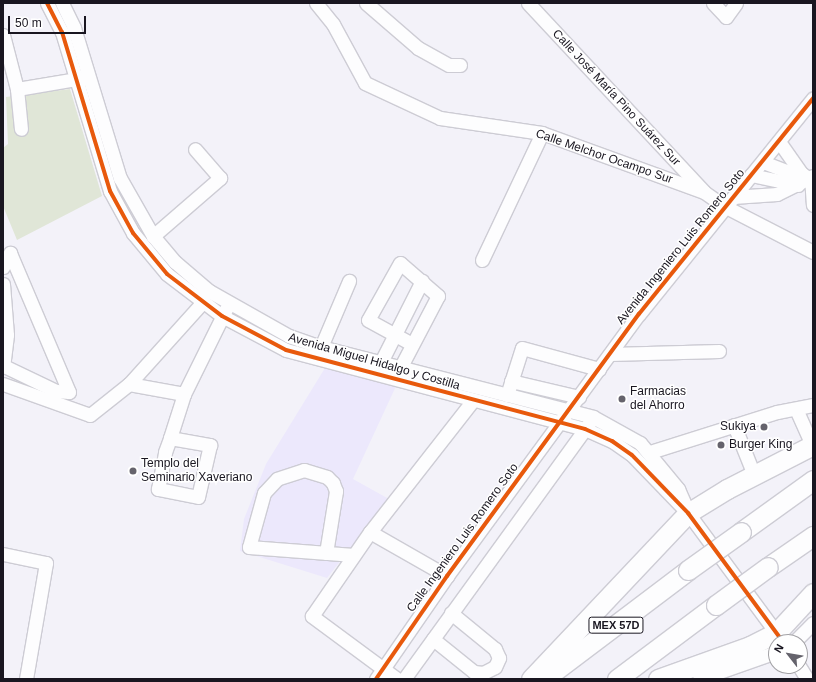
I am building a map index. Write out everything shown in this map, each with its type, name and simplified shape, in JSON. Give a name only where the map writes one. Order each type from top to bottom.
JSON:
[{"type":"highway","points":[[531,679],[688,514],[754,475],[813,445]]},
{"type":"highway","name":"MEX 57D","points":[[544,679],[688,570],[813,480]]},
{"type":"highway","points":[[617,679],[768,567],[813,536]]},
{"type":"highway","points":[[782,634],[813,593]]},
{"type":"highway","points":[[658,679],[768,641]]},
{"type":"street","name":"Avenida Miguel Hidalgo y Costilla","points":[[47,3],[62,32],[82,78],[120,178],[153,236],[175,262],[228,304],[289,336],[321,347],[380,362],[398,373],[473,400],[559,424],[586,429],[612,441],[632,455],[688,514],[778,634]]},
{"type":"street","name":"Avenida Miguel Hidalgo y Costilla","points":[[62,3],[74,28],[82,78],[110,191],[138,239],[167,274],[202,303],[222,316],[286,350],[507,394],[593,417],[618,428],[650,452],[678,489],[688,514]]},
{"type":"street","name":"Calle Melchor Ocampo Sur","points":[[316,3],[333,24],[365,83],[440,118],[542,133],[704,192]]},
{"type":"street","points":[[366,3],[418,48],[443,62],[460,65]]},
{"type":"street","name":"Calle José María Pino Suárez Sur","points":[[528,3],[704,192],[728,202],[813,252]]},
{"type":"street","points":[[713,3],[726,17],[736,3]]},
{"type":"street","points":[[3,35],[17,89],[21,129]]},
{"type":"street","points":[[17,89],[82,78]]},
{"type":"street","name":"Avenida Ingeniero Luis Romero Soto","points":[[569,411],[639,314],[728,202],[780,143],[813,98]]},
{"type":"street","points":[[482,260],[542,133]]},
{"type":"street","points":[[780,143],[806,178],[813,200]]},
{"type":"street","points":[[153,236],[220,178],[195,149]]},
{"type":"street","points":[[763,162],[806,178]]},
{"type":"street","points":[[752,175],[806,178]]},
{"type":"street","points":[[728,202],[777,194],[806,178]]},
{"type":"street","points":[[3,267],[10,253],[70,392],[56,391],[3,367],[7,335],[3,284]]},
{"type":"street","points":[[398,373],[438,296],[400,262],[368,320],[412,344]]},
{"type":"street","points":[[321,347],[349,281]]},
{"type":"street","points":[[380,362],[393,333],[422,281]]},
{"type":"street","points":[[3,384],[90,415],[129,384],[202,303]]},
{"type":"street","points":[[170,438],[210,445],[198,497],[158,489],[170,438],[184,394],[228,304]]},
{"type":"street","points":[[507,394],[522,348],[599,369]]},
{"type":"street","points":[[610,354],[719,351]]},
{"type":"street","points":[[511,381],[578,397]]},
{"type":"street","points":[[129,384],[184,394]]},
{"type":"street","points":[[397,679],[380,674],[312,616],[370,532],[473,400]]},
{"type":"street","points":[[650,452],[734,425],[813,405]]},
{"type":"street","points":[[796,409],[813,445]]},
{"type":"street","name":"Calle Ingeniero Luis Romero Soto","points":[[380,674],[447,576],[569,411]]},
{"type":"street","points":[[404,679],[586,429],[593,417]]},
{"type":"street","points":[[734,425],[754,475]]},
{"type":"street","points":[[326,552],[336,491],[333,483],[327,477],[304,470],[277,479],[264,493],[249,547],[354,555]]},
{"type":"street","points":[[370,532],[447,576]]},
{"type":"street","points":[[3,554],[46,563],[26,679]]},
{"type":"street","points":[[433,639],[474,672],[483,673],[495,667],[499,658],[496,649],[452,613]]},
{"type":"street","points":[[802,634],[813,623]]},
{"type":"street","points":[[699,679],[768,655]]},
{"type":"shaded area","points":[[325,368],[397,384],[353,479],[389,499],[327,578],[240,551],[244,519],[266,464]]},
{"type":"green space","points":[[70,89],[102,196],[17,240],[3,206],[3,148],[8,144],[6,97]]},
{"type":"cycle path","points":[[47,3],[62,32],[110,191],[133,233],[167,274],[222,316],[286,350],[585,429],[612,441],[632,455],[688,513],[777,634]]},
{"type":"cycle path","points":[[376,679],[447,576],[639,314],[813,98]]},
{"type":"place","name":"Farmacias del Ahorro","points":[[622,399]]},
{"type":"place","name":"Sukiya","points":[[764,427]]},
{"type":"place","name":"Burger King","points":[[721,445]]},
{"type":"place","name":"Templo del Seminario Xaveriano","points":[[133,471]]}]
